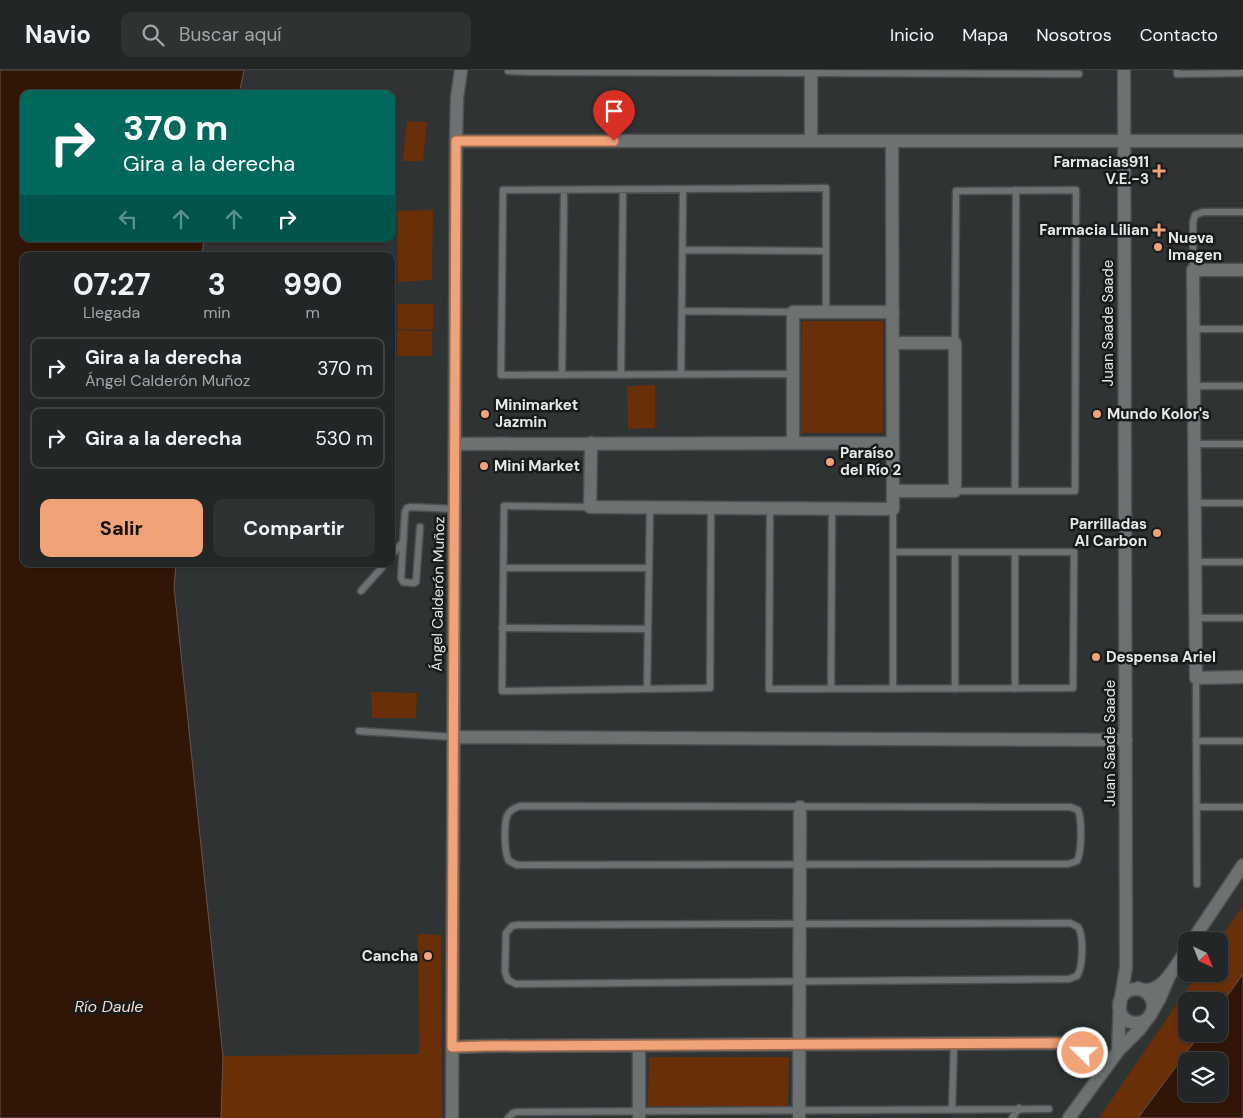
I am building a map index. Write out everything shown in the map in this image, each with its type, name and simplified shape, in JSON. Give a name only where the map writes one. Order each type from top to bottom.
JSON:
[{"type":"street","name":"Ángel Calderón Muñoz","points":[[452,1118],[456,141],[457,98],[461,70]]},
{"type":"street","name":"Juan Saade Saade","points":[[1118,1051],[1120,1004],[1126,967],[1124,70]]},
{"type":"street","points":[[811,72],[811,140]]},
{"type":"street","points":[[456,141],[1243,141]]},
{"type":"street","points":[[592,444],[590,507],[893,509],[892,141]]},
{"type":"street","points":[[1243,270],[1193,270],[1196,678],[1243,677]]},
{"type":"street","points":[[793,444],[793,312],[893,312]]},
{"type":"street","points":[[893,343],[956,343],[955,491],[893,491]]},
{"type":"street","points":[[456,444],[893,444]]},
{"type":"street","points":[[453,737],[1126,740]]},
{"type":"street","points":[[799,1114],[800,807]]},
{"type":"street","points":[[1198,932],[1243,865]]},
{"type":"street","points":[[1126,967],[1132,982],[1141,990],[1150,996],[1152,1000],[1153,1005],[1150,1015],[1142,1022],[1131,1022],[1122,1015],[1120,1004],[1125,994],[1130,991],[1141,990],[1148,990],[1159,986],[1178,962]]},
{"type":"street","points":[[1069,1118],[1118,1051],[1139,1030],[1150,1015],[1160,1000],[1170,974]]},
{"type":"street","points":[[452,1047],[1068,1044],[1105,1069]]},
{"type":"street","points":[[638,1045],[639,1115]]},
{"type":"lane","points":[[1177,70],[1177,74],[1243,73]]},
{"type":"lane","points":[[508,71],[1057,72],[1079,74]]},
{"type":"lane","points":[[793,374],[501,375],[503,190],[826,188],[826,312]]},
{"type":"lane","points":[[682,374],[683,189]]},
{"type":"lane","points":[[562,375],[564,190]]},
{"type":"lane","points":[[621,375],[623,190]]},
{"type":"lane","points":[[1015,491],[1016,190]]},
{"type":"lane","points":[[955,491],[1075,491],[1076,190],[956,191],[956,343]]},
{"type":"lane","points":[[1193,270],[1192,222],[1196,215],[1203,212],[1243,212]]},
{"type":"lane","points":[[682,250],[826,251]]},
{"type":"lane","points":[[682,311],[793,312]]},
{"type":"lane","points":[[1193,329],[1243,329]]},
{"type":"lane","points":[[1194,386],[1243,386]]},
{"type":"lane","points":[[1194,444],[1243,444]]},
{"type":"lane","points":[[1194,503],[1243,503]]},
{"type":"lane","points":[[590,507],[504,506],[502,691],[710,688],[711,508]]},
{"type":"lane","points":[[647,689],[650,507]]},
{"type":"lane","points":[[420,527],[416,579],[414,583],[401,581],[405,512],[407,508],[455,509]]},
{"type":"lane","points":[[770,508],[770,689],[1073,688],[1074,552],[893,552]]},
{"type":"lane","points":[[831,689],[832,508]]},
{"type":"lane","points":[[893,509],[893,689]]},
{"type":"lane","points":[[395,551],[403,542]]},
{"type":"lane","points":[[1015,552],[1015,689]]},
{"type":"lane","points":[[955,553],[955,689]]},
{"type":"lane","points":[[1195,562],[1243,562]]},
{"type":"lane","points":[[361,591],[382,567]]},
{"type":"lane","points":[[503,568],[649,568]]},
{"type":"lane","points":[[1195,618],[1243,618]]},
{"type":"lane","points":[[502,628],[648,628]]},
{"type":"lane","points":[[1196,678],[1197,884]]},
{"type":"lane","points":[[359,731],[453,737]]},
{"type":"lane","points":[[1196,741],[1243,741]]},
{"type":"lane","points":[[520,806],[800,807],[1070,807],[1078,810],[1080,817],[1079,857],[1073,863],[517,865],[509,862],[505,853],[506,819],[511,810],[520,806]]},
{"type":"lane","points":[[1197,807],[1243,807]]},
{"type":"lane","points":[[1070,923],[1078,927],[1082,934],[1081,968],[1077,976],[1069,979],[516,984],[512,983],[506,976],[506,933],[512,926],[799,924],[1070,923]]},
{"type":"lane","points":[[952,1109],[954,1044]]},
{"type":"lane","points":[[1012,1118],[1019,1108]]},
{"type":"lane","points":[[508,1118],[513,1113],[518,1112],[639,1115],[1049,1109]]},
{"type":"shaded area","points":[[407,121],[427,122],[423,161],[403,161]]},
{"type":"shaded area","points":[[433,210],[432,280],[398,282],[397,211]]},
{"type":"shaded area","points":[[397,304],[433,304],[433,330],[398,329]]},
{"type":"shaded area","points":[[802,321],[883,321],[883,433],[801,433]]},
{"type":"shaded area","points":[[397,330],[432,331],[432,356],[397,356]]},
{"type":"shaded area","points":[[655,385],[655,428],[628,429],[627,386]]},
{"type":"shaded area","points":[[371,692],[417,693],[416,718],[372,718]]},
{"type":"shaded area","points":[[1243,905],[1243,974],[1228,995],[1228,992],[1185,992],[1192,982],[1228,982],[1228,932],[1225,932]]},
{"type":"shaded area","points":[[418,934],[441,935],[442,1118],[221,1118],[223,1056],[419,1054]]},
{"type":"shaded area","points":[[1178,1002],[1178,1042],[1194,1042],[1187,1052],[1178,1052],[1178,1064],[1138,1118],[1099,1118]]},
{"type":"shaded area","points":[[649,1057],[789,1057],[788,1107],[648,1106]]},
{"type":"water","name":"Río Daule","points":[[0,70],[244,70],[240,90],[20,90],[20,242],[204,242],[202,252],[20,252],[20,567],[176,567],[174,587],[223,1056],[221,1118],[0,1118]]},
{"type":"water","points":[[1243,974],[1243,1118],[1138,1118],[1178,1064],[1178,1102],[1228,1102],[1228,1052],[1187,1052],[1194,1042],[1228,1042],[1228,995]]},
{"type":"place","name":"Farmacias911 V.E.-3","points":[[1159,171]]},
{"type":"place","name":"Farmacia Lilian","points":[[1159,230]]},
{"type":"place","name":"Nueva Imagen","points":[[1158,247]]},
{"type":"place","name":"Minimarket Jazmin","points":[[485,414]]},
{"type":"place","name":"Mundo Kolor's","points":[[1097,414]]},
{"type":"place","name":"Paraíso del Río 2","points":[[830,462]]},
{"type":"place","name":"Mini Market","points":[[484,466]]},
{"type":"place","name":"Parrilladas Al Carbon","points":[[1157,533]]},
{"type":"place","name":"Despensa Ariel","points":[[1096,657]]},
{"type":"place","name":"Cancha","points":[[428,956]]},
{"type":"route","points":[[614,141],[456,141],[452,1047],[1059,1043],[1068,1044],[1083,1053]]}]
